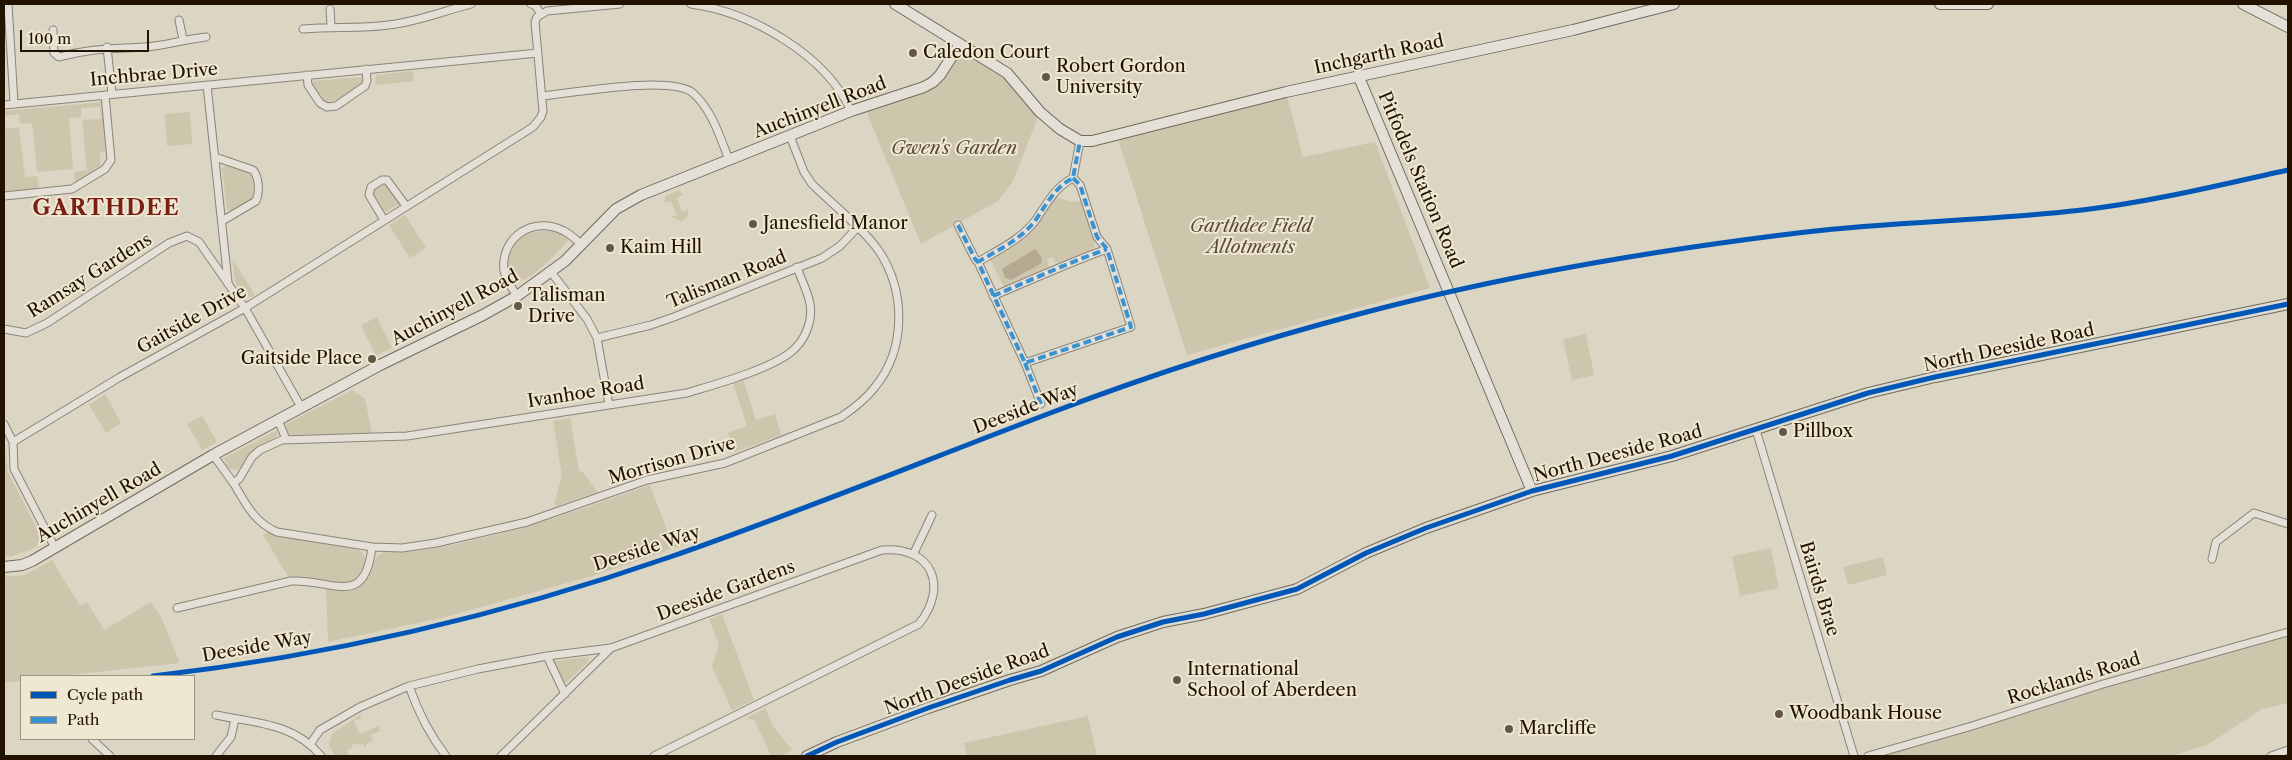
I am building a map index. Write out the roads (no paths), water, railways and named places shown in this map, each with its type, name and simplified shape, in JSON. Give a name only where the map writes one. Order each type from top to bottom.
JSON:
[{"type":"main road","name":"North Deeside Road","points":[[807,756],[837,742],[928,708],[995,685],[1041,672],[1117,637],[1163,622],[1204,614],[1297,589],[1366,554],[1426,528],[1532,491],[1672,456],[1858,396],[1925,379],[2288,304]]},
{"type":"street","points":[[8,4],[14,103]]},
{"type":"street","points":[[303,29],[331,26],[363,28],[391,25],[422,19],[471,4]]},
{"type":"street","points":[[533,4],[541,14],[547,11],[620,4]]},
{"type":"street","points":[[691,4],[719,10],[740,18],[781,39],[825,72],[840,90],[851,111]]},
{"type":"street","points":[[894,4],[1007,73],[1040,112],[1060,130],[1080,141],[1073,178]]},
{"type":"street","name":"Inchgarth Road","points":[[1080,141],[1092,141],[1358,75],[1573,30],[1674,4]]},
{"type":"street","points":[[1940,4],[1988,4]]},
{"type":"street","points":[[2243,4],[2288,27]]},
{"type":"street","points":[[330,9],[331,26]]},
{"type":"street","name":"Gaitside Drive","points":[[13,442],[120,377],[245,308],[533,127],[541,117],[542,96],[535,22],[541,14]]},
{"type":"street","points":[[179,20],[183,39]]},
{"type":"street","points":[[53,30],[54,53],[59,57],[94,48],[143,47],[163,45],[183,39],[206,38]]},
{"type":"street","name":"Auchinyell Road","points":[[4,567],[22,564],[55,548],[213,455],[300,407],[517,296],[564,261],[616,209],[641,195],[851,111],[933,82],[960,44]]},
{"type":"street","points":[[4,196],[72,190],[107,167],[110,160],[107,48]]},
{"type":"street","name":"Inchbrae Drive","points":[[4,105],[538,53]]},
{"type":"street","points":[[307,75],[308,86],[320,103],[328,107],[336,106],[365,86],[367,81],[366,69]]},
{"type":"street","name":"Pitfodels Station Road","points":[[1358,75],[1532,491]]},
{"type":"street","points":[[207,85],[228,282]]},
{"type":"street","points":[[542,96],[632,86],[682,87],[692,92],[707,108],[729,160]]},
{"type":"street","name":"Morrison Drive","points":[[213,455],[233,483],[250,513],[268,528],[277,532],[372,547],[416,547],[527,522],[647,480],[725,463],[841,417],[857,406],[875,387],[885,372],[896,343],[899,306],[890,271],[874,244],[812,184],[804,172],[790,136]]},
{"type":"street","points":[[215,157],[253,170],[256,174],[259,195],[256,201],[222,221]]},
{"type":"street","points":[[1025,363],[1130,327],[1107,249],[1097,237],[1080,185],[1073,178]]},
{"type":"street","points":[[978,262],[1017,239],[1035,220],[1040,210],[1063,182],[1073,178]]},
{"type":"street","points":[[384,220],[369,195],[371,187],[382,180],[387,180],[406,206]]},
{"type":"street","points":[[958,225],[978,262],[1025,363],[1041,404]]},
{"type":"street","points":[[517,296],[509,284],[504,270],[505,254],[515,236],[534,226],[551,226],[564,231],[580,243]]},
{"type":"street","name":"Talisman Road","points":[[597,338],[667,320],[822,258],[840,246],[857,228]]},
{"type":"street","name":"Ramsay Gardens","points":[[4,329],[26,333],[47,323],[169,243],[187,236],[199,242],[245,308]]},
{"type":"street","points":[[993,296],[1065,264],[1107,249]]},
{"type":"street","name":"Ivanhoe Road","points":[[233,483],[239,479],[252,457],[260,450],[286,440],[407,436],[608,405],[702,388],[761,367],[791,352],[804,337],[810,315],[810,303],[797,267]]},
{"type":"street","points":[[551,272],[587,319],[597,338],[608,405]]},
{"type":"street","points":[[245,308],[300,407]]},
{"type":"street","points":[[278,420],[286,440]]},
{"type":"street","points":[[4,424],[13,442],[14,469],[55,548]]},
{"type":"street","name":"Bairds Brae","points":[[1756,430],[1854,756]]},
{"type":"street","points":[[2212,559],[2216,542],[2252,514],[2258,513],[2288,524]]},
{"type":"street","points":[[654,756],[920,624],[930,610],[935,594],[934,579],[926,564],[914,553],[932,516]]},
{"type":"street","points":[[177,608],[291,581],[302,580],[340,587],[349,586],[359,582],[366,574],[372,547]]},
{"type":"street","name":"Deeside Gardens","points":[[311,743],[320,730],[352,711],[409,686],[478,669],[547,656],[611,648],[882,550],[898,548],[914,553]]},
{"type":"street","name":"Rocklands Road","points":[[1868,756],[1972,726],[2103,684],[2288,632]]},
{"type":"street","points":[[501,756],[611,648]]},
{"type":"street","points":[[547,656],[565,694]]},
{"type":"street","points":[[409,686],[427,729],[446,756]]},
{"type":"street","points":[[216,715],[281,727],[311,743],[321,756]]},
{"type":"street","points":[[216,756],[231,737],[236,719]]},
{"type":"street","points":[[93,740],[110,756]]},
{"type":"street","points":[[2271,756],[2288,750]]},
{"type":"place","name":"Caledon Court","points":[[913,53]]},
{"type":"place","name":"Robert Gordon University","points":[[1046,77]]},
{"type":"place","name":"Janesfield Manor","points":[[753,224]]},
{"type":"place","name":"Kaim Hill","points":[[610,248]]},
{"type":"place","name":"Talisman Drive","points":[[518,306]]},
{"type":"place","name":"Gaitside Place","points":[[372,359]]},
{"type":"place","name":"Pillbox","points":[[1783,432]]},
{"type":"place","name":"International School of Aberdeen","points":[[1177,680]]},
{"type":"place","name":"Woodbank House","points":[[1779,714]]},
{"type":"place","name":"Marcliffe","points":[[1509,729]]},
{"type":"district","name":"GARTHDEE","points":[[106,209]]},
{"type":"park label","name":"Gwen's Garden","points":[[954,149]]},
{"type":"park label","name":"Garthdee Field Allotments","points":[[1251,237]]}]
